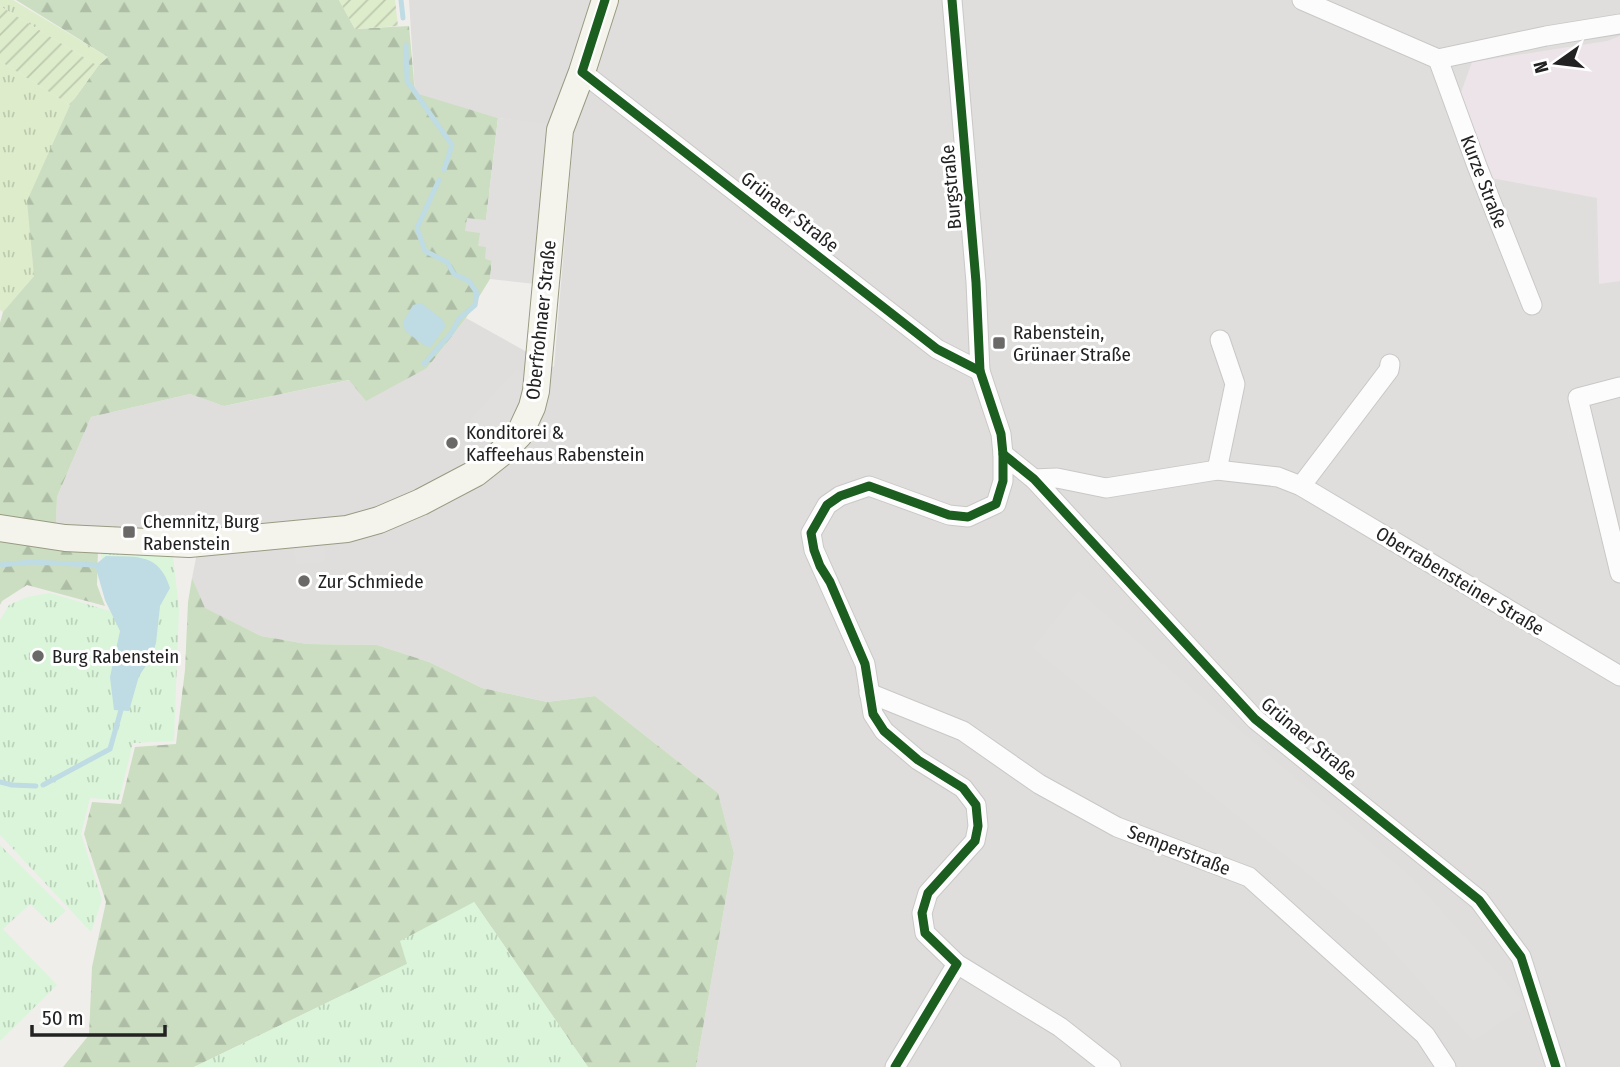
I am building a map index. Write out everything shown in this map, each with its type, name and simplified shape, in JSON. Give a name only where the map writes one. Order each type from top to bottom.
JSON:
[{"type":"main road","name":"Oberfrohnaer Straße","points":[[0,528],[65,538],[189,544],[348,529],[379,520],[421,502],[484,467],[519,435],[532,407],[536,391],[560,130],[605,0]]},
{"type":"street","name":"Burgstraße","points":[[869,693],[865,664],[817,558],[811,533],[827,505],[840,496],[869,486],[949,515],[968,517],[996,504],[1003,481],[1001,434],[980,371],[976,282],[952,0]]},
{"type":"street","points":[[1302,0],[1438,59],[1546,36],[1620,24]]},
{"type":"street","name":"Kurze Straße","points":[[1438,59],[1476,166],[1532,305]]},
{"type":"street","name":"Grünaer Straße","points":[[582,72],[937,349],[980,371]]},
{"type":"street","points":[[1217,470],[1234,384],[1220,340]]},
{"type":"street","points":[[1301,486],[1389,370],[1390,364]]},
{"type":"street","points":[[1620,387],[1578,398],[1620,573]]},
{"type":"street","name":"Grünaer Straße","points":[[1003,454],[1034,479],[1255,719],[1479,900],[1521,957],[1556,1067]]},
{"type":"street","name":"Oberrabensteiner Straße","points":[[1034,479],[1057,478],[1106,488],[1217,470],[1278,477],[1301,486],[1620,676]]},
{"type":"street","points":[[869,693],[873,714],[884,731],[918,760],[963,788],[976,804],[978,826],[975,841],[928,892],[922,913],[925,933],[957,964],[1060,1027],[1111,1067]]},
{"type":"street","name":"Semperstraße","points":[[869,693],[963,731],[1039,784],[1117,827],[1249,877],[1425,1035],[1446,1067]]},
{"type":"street","points":[[895,1067],[957,964]]},
{"type":"shaded area","points":[[409,0],[1620,0],[1620,1067],[696,1067],[734,853],[718,793],[595,696],[547,702],[482,688],[429,662],[377,645],[307,644],[261,636],[204,608],[192,578],[196,558],[193,533],[56,524],[57,497],[91,417],[190,394],[224,406],[350,380],[427,368],[466,318],[554,367],[574,128],[498,118],[415,94]]},
{"type":"shaded area","points":[[1620,36],[1620,281],[1599,284],[1597,198],[1491,178],[1459,98],[1472,62],[1607,41]]},
{"type":"shaded area","points":[[498,118],[554,124],[535,284],[490,279],[492,261],[485,259],[486,247],[478,246],[480,233],[465,231],[467,218],[486,220]]},
{"type":"shaded area","points":[[518,368],[536,391],[500,454],[471,419]]},
{"type":"shaded area","points":[[324,546],[325,562],[296,564],[295,547]]},
{"type":"shaded area","points":[[1078,591],[1412,878],[1526,1005],[1473,1041],[1368,923],[1033,648]]},
{"type":"green space","points":[[0,0],[13,0],[108,57],[98,66],[0,6]]},
{"type":"green space","points":[[16,0],[339,0],[355,29],[409,26],[415,93],[498,118],[486,220],[465,230],[480,232],[492,260],[490,279],[466,318],[427,368],[366,401],[349,380],[224,406],[190,394],[91,417],[57,497],[56,524],[0,518],[0,323],[3,312],[34,276],[27,201],[70,105],[98,66],[108,57]]},
{"type":"green space","points":[[339,0],[395,0],[398,26],[355,29]]},
{"type":"green space","points":[[0,6],[98,66],[70,105],[0,61]]},
{"type":"green space","points":[[0,61],[70,105],[28,201],[34,276],[3,312],[0,310]]},
{"type":"green space","points":[[0,536],[98,549],[97,585],[105,606],[27,585],[0,605]]},
{"type":"green space","points":[[101,549],[173,556],[179,608],[174,741],[133,743],[119,800],[90,798],[81,834],[102,900],[91,932],[0,835],[0,620],[9,605],[27,597],[50,593],[110,611],[102,588]]},
{"type":"green space","points":[[192,578],[205,608],[261,636],[307,644],[377,645],[429,662],[482,688],[547,702],[595,696],[718,793],[734,853],[696,1067],[588,1067],[474,902],[407,964],[194,1067],[63,1067],[89,1035],[92,967],[106,902],[84,834],[92,802],[121,804],[135,747],[176,744]]},
{"type":"green space","points":[[0,845],[66,911],[51,924],[30,904],[3,929],[57,985],[0,1041]]},
{"type":"green space","points":[[474,902],[588,1067],[194,1067],[407,964],[400,941]]},
{"type":"water","points":[[421,303],[442,319],[446,326],[431,347],[425,346],[405,331],[403,322],[413,305]]},
{"type":"water","points":[[106,556],[146,559],[160,568],[170,588],[160,606],[156,643],[151,658],[139,676],[129,711],[114,710],[110,677],[120,631],[105,600],[95,565]]},
{"type":"waterway","points":[[401,0],[403,18]]},
{"type":"waterway","points":[[406,45],[407,81],[452,145],[444,170]]},
{"type":"waterway","points":[[424,364],[452,332],[459,319],[475,305],[477,293],[469,281],[454,274],[447,262],[425,251],[417,228],[439,180]]},
{"type":"waterway","points":[[0,565],[31,562],[95,565]]},
{"type":"waterway","points":[[43,785],[110,749],[121,710]]},
{"type":"waterway","points":[[0,782],[36,786]]},
{"type":"cycle path","points":[[605,0],[582,72],[937,349],[980,371]]},
{"type":"cycle path","points":[[895,1067],[957,964],[925,933],[922,913],[928,893],[975,841],[978,826],[976,805],[963,788],[918,760],[884,731],[873,714],[865,664],[830,582],[820,566],[811,533],[827,505],[840,496],[869,486],[949,515],[968,517],[996,504],[1003,481],[1001,434],[980,371],[976,282],[952,0]]},
{"type":"cycle path","points":[[1003,454],[1034,479],[1255,719],[1479,900],[1521,957],[1556,1067]]},
{"type":"place","name":"Rabenstein, Grünaer Straße","points":[[999,343]]},
{"type":"place","name":"Konditorei & Kaffeehaus Rabenstein","points":[[452,443]]},
{"type":"place","name":"Chemnitz, Burg Rabenstein","points":[[129,532]]},
{"type":"place","name":"Zur Schmiede","points":[[304,581]]},
{"type":"place","name":"Burg Rabenstein","points":[[38,656]]}]
